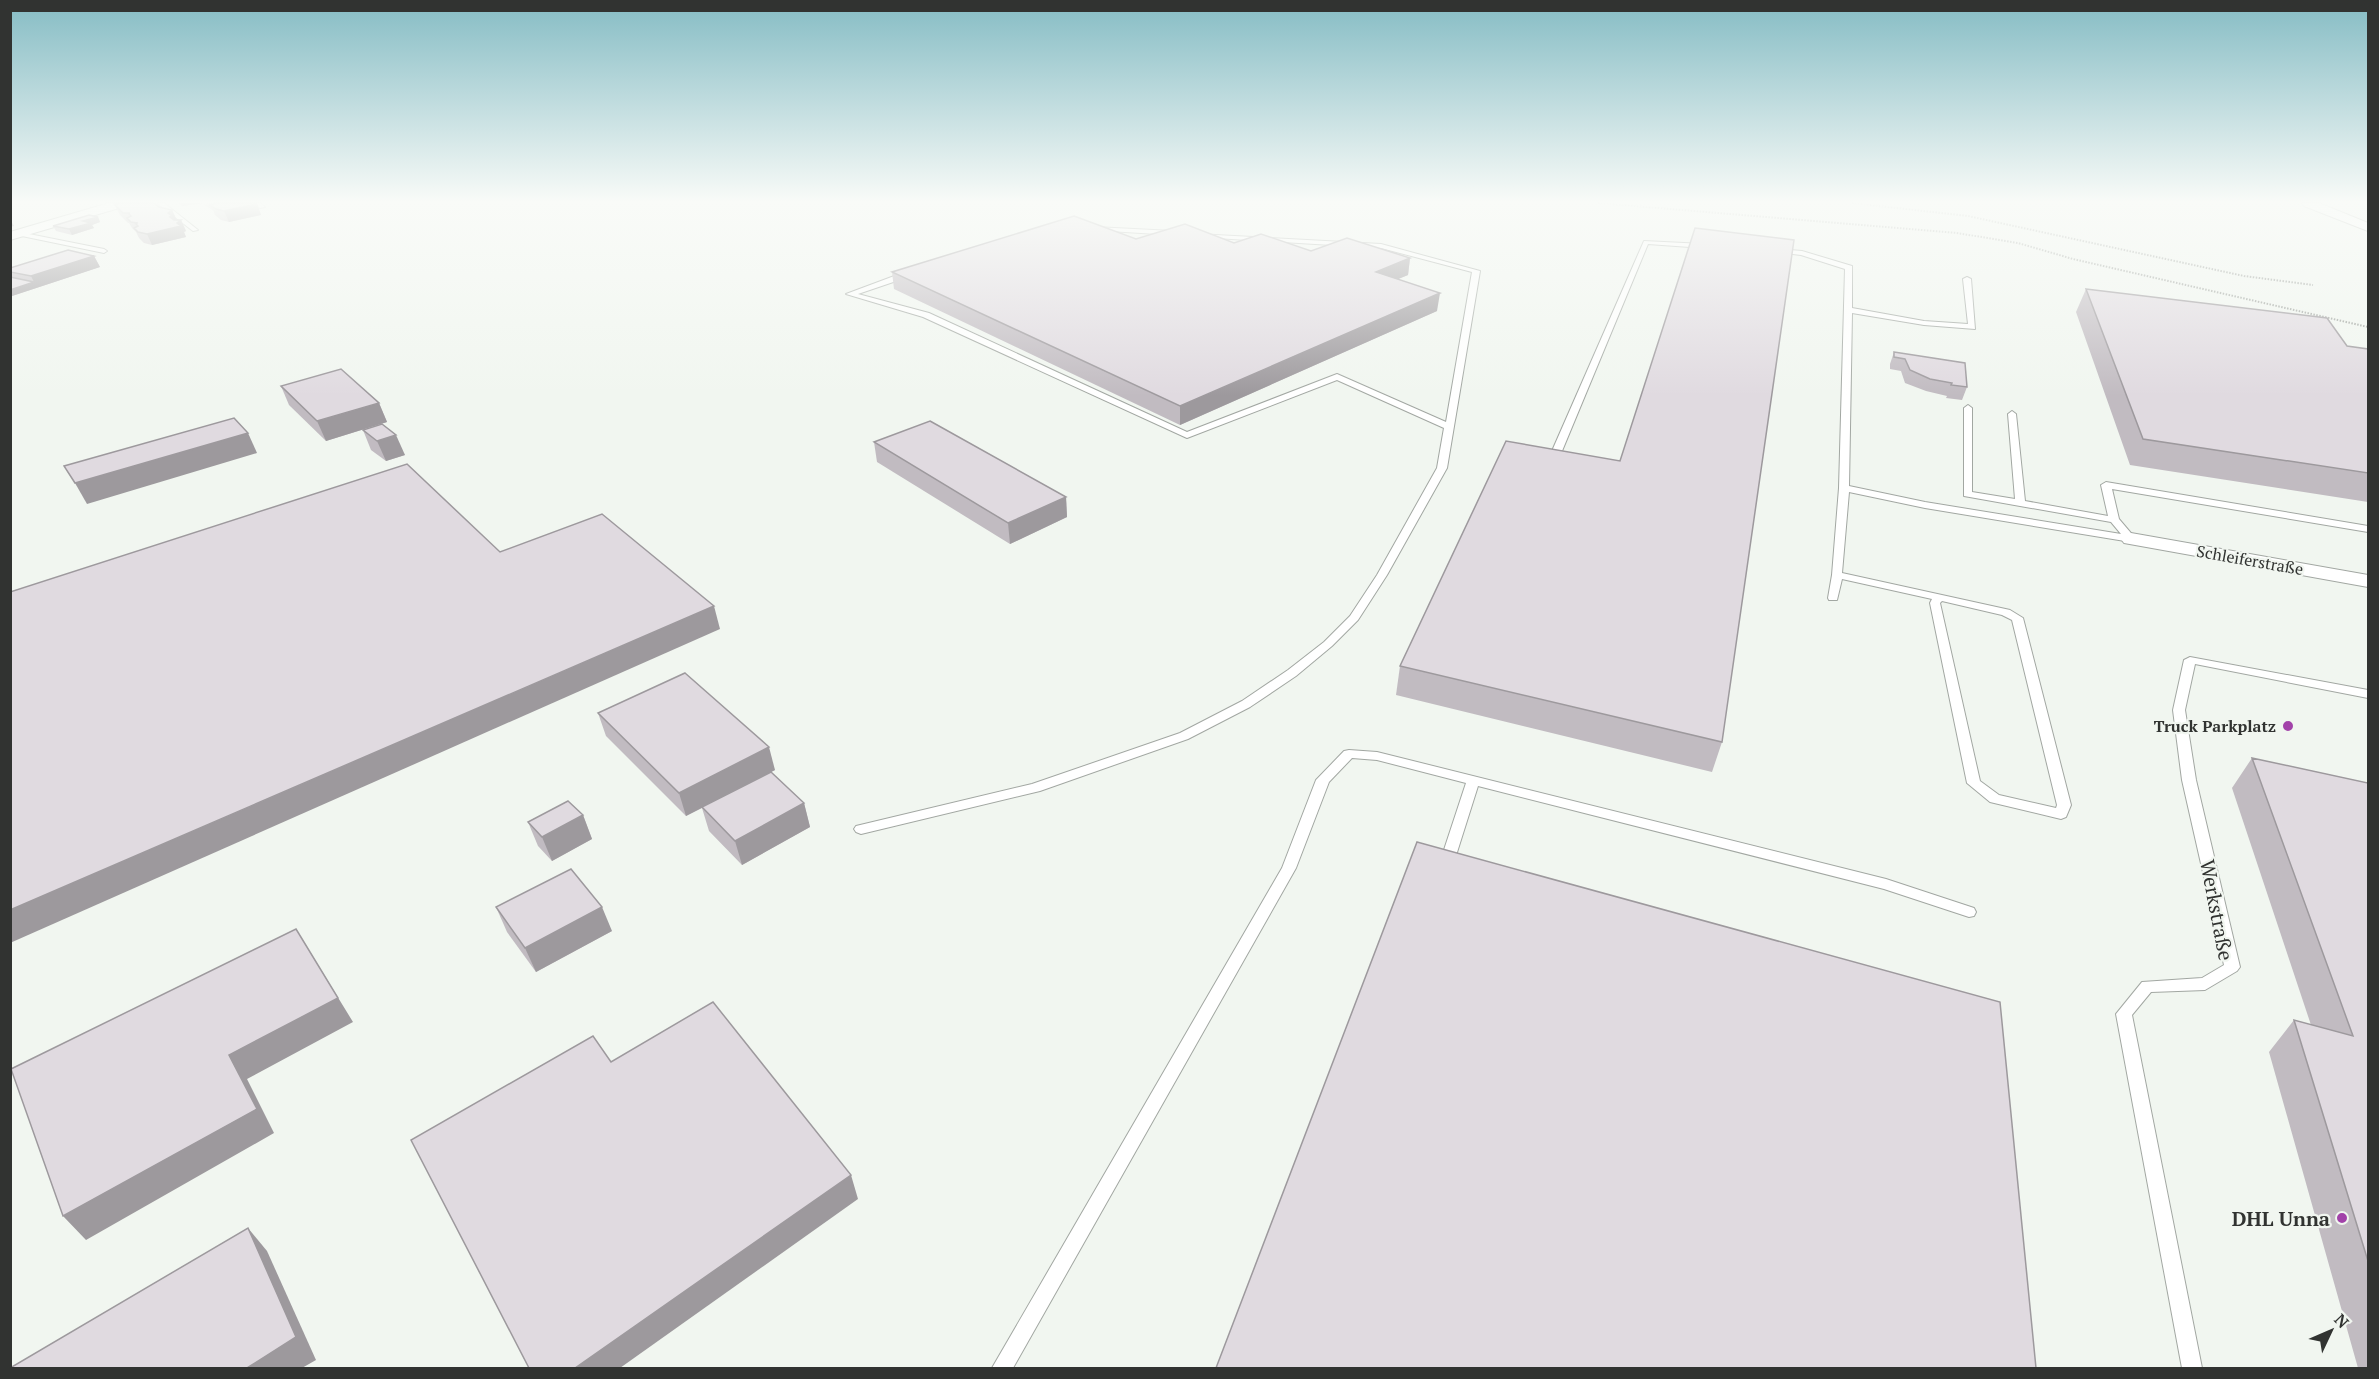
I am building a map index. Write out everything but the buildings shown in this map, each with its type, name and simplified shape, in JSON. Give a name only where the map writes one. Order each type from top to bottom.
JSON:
[{"type":"street","name":"Schleiferstraße","points":[[2131,539],[2368,581]]},
{"type":"lane","points":[[861,829],[1035,788],[1184,736],[1246,704],[1292,674],[1354,618],[1382,575],[1442,468],[1476,270],[1466,267]]},
{"type":"lane","points":[[1557,451],[1636,267]]},
{"type":"lane","points":[[1833,598],[1845,488],[1849,268],[1847,267]]},
{"type":"lane","points":[[918,271],[850,294],[926,315],[1187,435],[1337,377],[1449,426]]},
{"type":"lane","points":[[1848,310],[1924,323],[1972,327],[1967,279]]},
{"type":"lane","points":[[1968,408],[1967,494],[2114,520]]},
{"type":"lane","points":[[2012,414],[2020,503]]},
{"type":"lane","points":[[2131,539],[2114,520],[2106,485],[2368,529]]},
{"type":"lane","points":[[1845,488],[1925,505],[2131,539]]},
{"type":"lane","points":[[1837,575],[1939,597],[2006,612],[2017,618],[2064,805],[2061,814],[1995,799],[1974,783],[1935,603],[1939,597]]},
{"type":"lane","name":"Werkstraße","points":[[2192,1368],[2124,1014],[2147,986],[2205,984],[2232,967],[2189,780],[2179,710],[2190,660],[2368,694]]},
{"type":"lane","points":[[1002,1368],[1290,868],[1323,780],[1349,754],[1377,756],[1886,884],[1970,912]]},
{"type":"lane","points":[[1441,881],[1473,780]]},
{"type":"path","points":[[2109,267],[2368,327]]},
{"type":"path","points":[[2204,267],[2244,276],[2313,285]]},
{"type":"place","name":"Truck Parkplatz","points":[[2288,726]]},
{"type":"place","name":"DHL Unna","points":[[2342,1218]]}]
